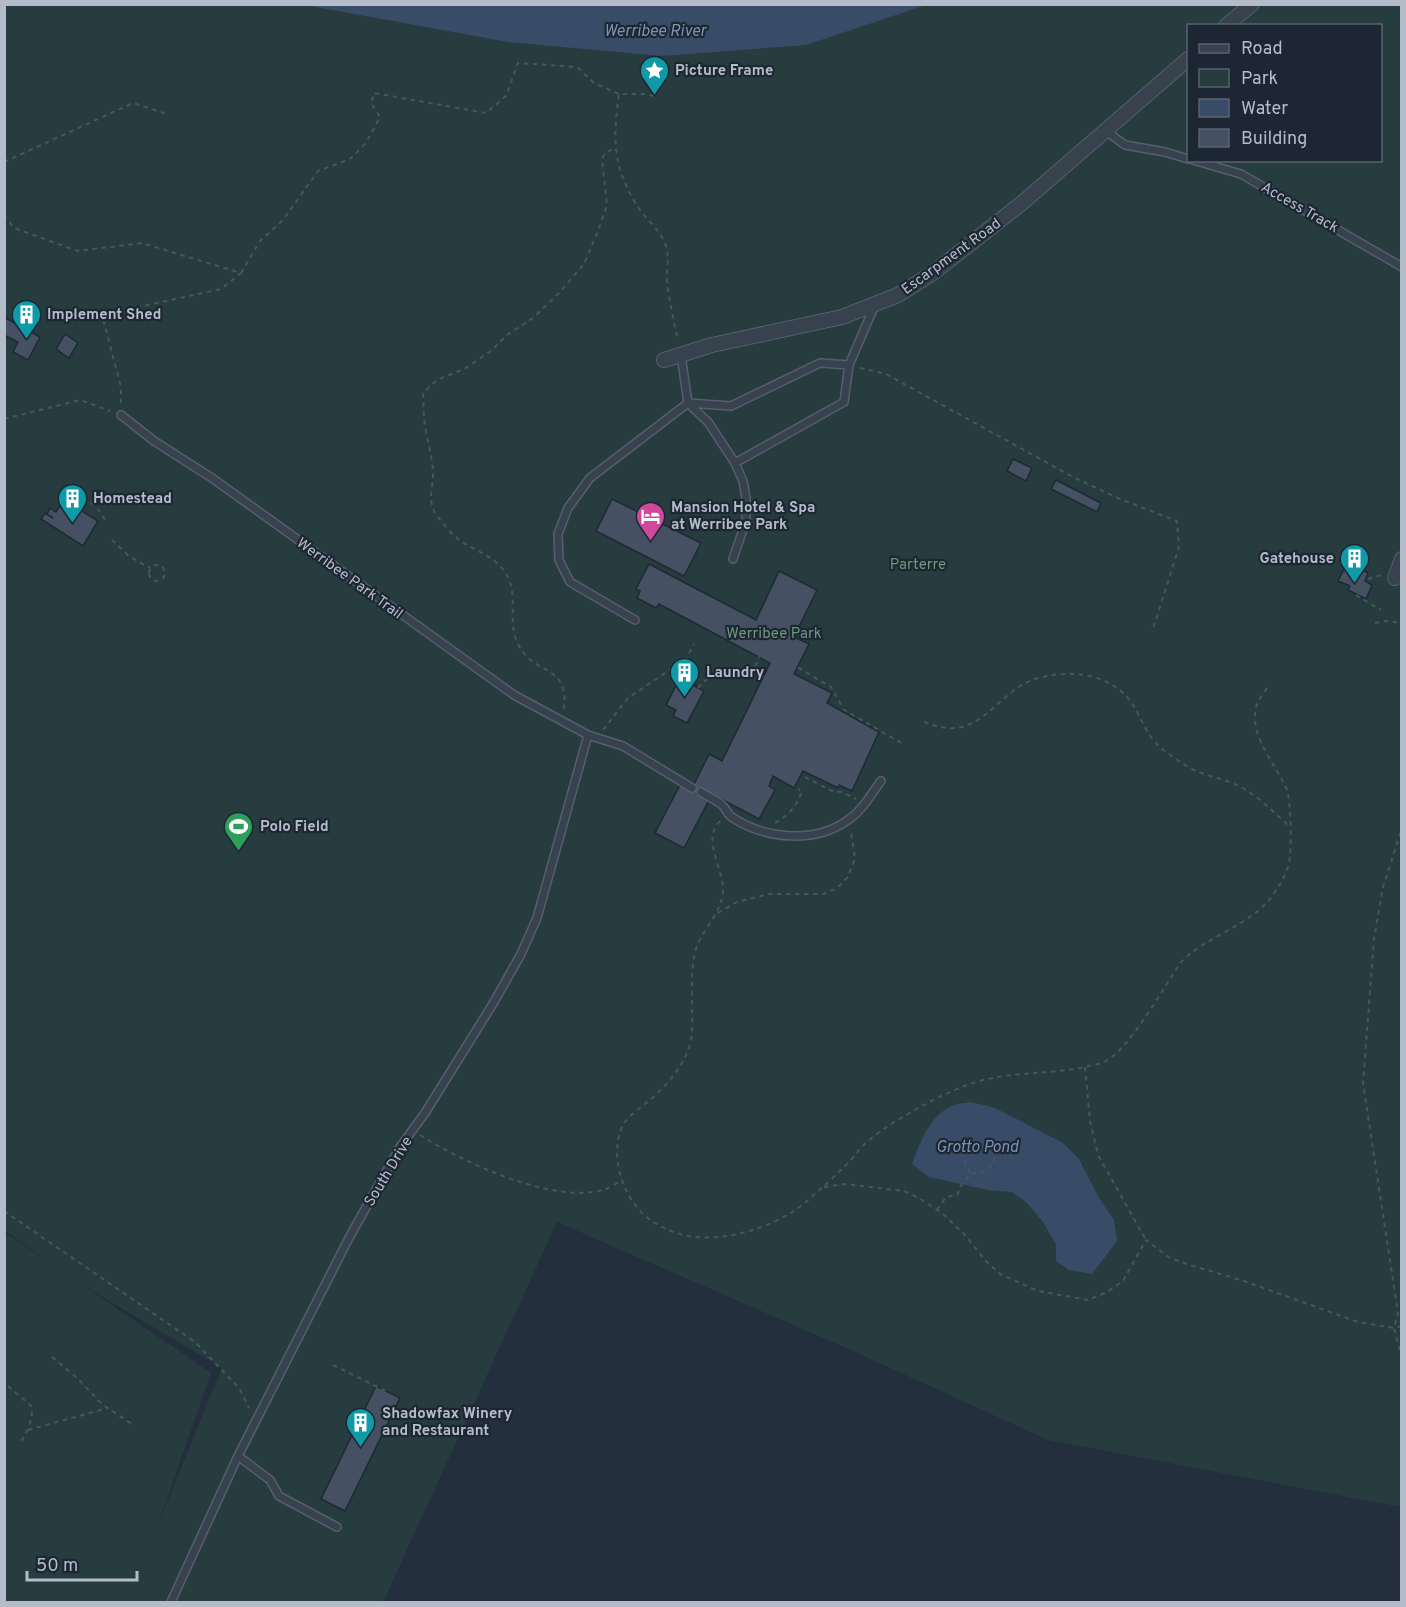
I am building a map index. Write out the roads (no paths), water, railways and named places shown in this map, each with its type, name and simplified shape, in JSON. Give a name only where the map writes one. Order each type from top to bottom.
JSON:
[{"type":"street","points":[[1228,24],[1252,4]]},
{"type":"street","name":"Escarpment Road","points":[[664,360],[712,345],[842,317],[898,295],[933,273],[1022,203],[1187,60]]},
{"type":"street","points":[[1395,578],[1401,559]]},
{"type":"lane","points":[[1106,131],[1125,145],[1187,159]]},
{"type":"lane","name":"Access Track","points":[[1200,162],[1241,174],[1401,267]]},
{"type":"lane","points":[[735,463],[844,402],[849,365],[875,304]]},
{"type":"lane","points":[[681,355],[688,403],[708,422],[735,463],[743,481],[746,521],[733,559]]},
{"type":"lane","points":[[635,620],[570,582],[559,560],[558,534],[568,508],[591,478],[688,403],[732,405],[820,363],[849,365]]},
{"type":"lane","name":"Werribee Park Trail","points":[[121,415],[154,441],[212,478],[514,695],[588,735],[622,746],[692,788]]},
{"type":"lane","name":"South Drive","points":[[171,1602],[238,1456],[350,1236],[400,1147],[494,1002],[521,954],[537,918],[588,735]]},
{"type":"lane","points":[[700,792],[724,806],[731,816],[757,828],[786,836],[808,836],[830,830],[848,820],[881,781]]},
{"type":"lane","points":[[238,1456],[270,1480],[279,1496],[337,1527]]},
{"type":"water","name":"Werribee River","points":[[926,4],[806,45],[662,56],[508,42],[305,5]]},
{"type":"water","name":"Grotto Pond","points":[[971,1102],[995,1108],[1063,1143],[1079,1159],[1099,1198],[1114,1220],[1117,1241],[1092,1274],[1069,1270],[1056,1261],[1056,1244],[1043,1222],[1026,1202],[1012,1192],[988,1190],[929,1177],[912,1164],[927,1130],[938,1116],[954,1105]]},
{"type":"place","name":"Picture Frame","points":[[654,96]]},
{"type":"place","name":"Implement Shed","points":[[26,340]]},
{"type":"place","name":"Homestead","points":[[72,524]]},
{"type":"place","name":"Mansion Hotel & Spa at Werribee Park","points":[[650,542]]},
{"type":"place","name":"Gatehouse","points":[[1355,584]]},
{"type":"place","name":"Laundry","points":[[685,698]]},
{"type":"place","name":"Polo Field","points":[[239,852]]},
{"type":"place","name":"Shadowfax Winery and Restaurant","points":[[361,1448]]},
{"type":"park label","name":"Parterre","points":[[918,564]]},
{"type":"park label","name":"Werribee Park","points":[[774,633]]}]
